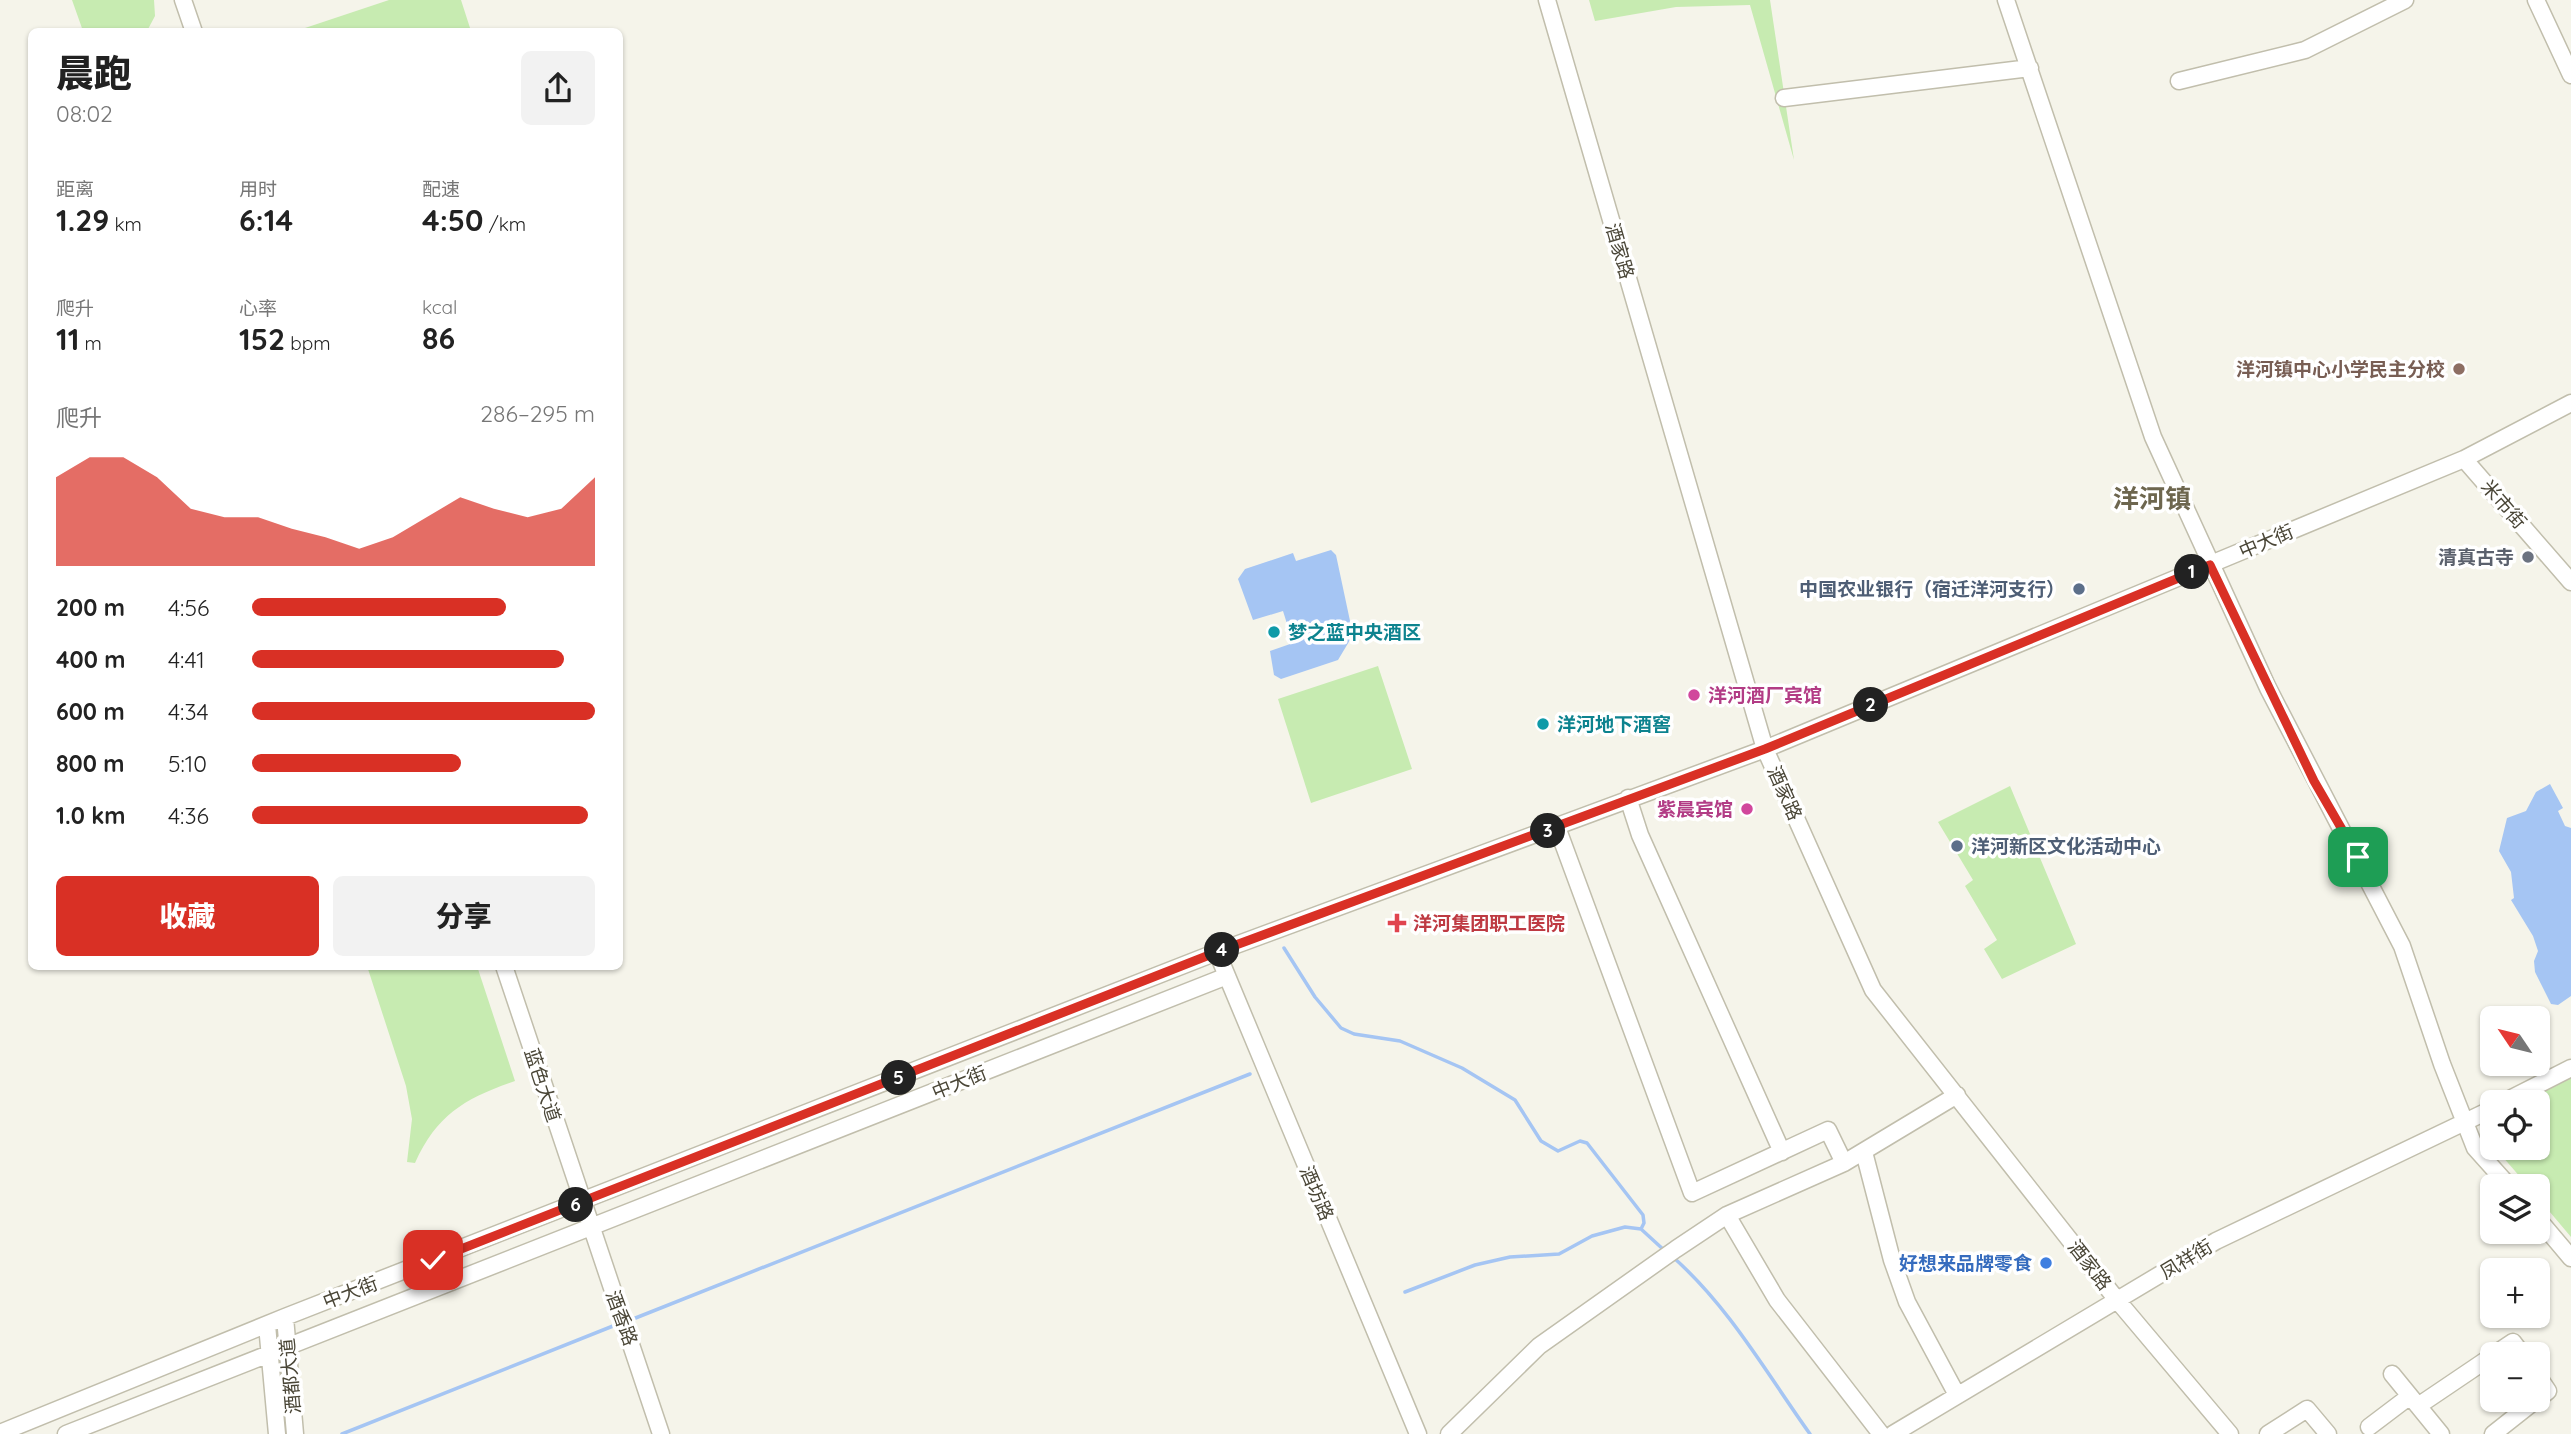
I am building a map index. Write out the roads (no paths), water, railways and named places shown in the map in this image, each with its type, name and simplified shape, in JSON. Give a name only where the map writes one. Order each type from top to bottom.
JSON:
[{"type":"street","points":[[183,0],[193,28]]},
{"type":"street","name":"酒家路","points":[[1547,0],[1765,749],[1873,990],[2117,1300],[2231,1434]]},
{"type":"street","points":[[2006,0],[2153,437],[2210,565],[2314,781],[2354,848],[2402,947],[2464,1124],[2475,1148],[2498,1174]]},
{"type":"street","points":[[2179,81],[2305,50],[2405,0]]},
{"type":"street","points":[[2536,0],[2571,75]]},
{"type":"street","points":[[1784,98],[2030,68]]},
{"type":"street","name":"中大街","points":[[0,1433],[285,1317],[1217,952],[1765,749],[2464,459],[2571,403]]},
{"type":"street","name":"米市街","points":[[2464,459],[2571,582]]},
{"type":"street","points":[[1628,798],[1640,835],[1782,1152]]},
{"type":"street","points":[[1558,827],[1692,1193],[1828,1130],[1844,1163]]},
{"type":"street","name":"酒坊路","points":[[1217,952],[1418,1434]]},
{"type":"street","name":"蓝色大道","points":[[505,970],[581,1203]]},
{"type":"street","name":"中大街","points":[[66,1434],[1227,976]]},
{"type":"street","points":[[2528,1090],[2571,1068]]},
{"type":"street","points":[[1449,1434],[1539,1346],[1660,1263],[1676,1249],[1727,1215],[1844,1163],[1957,1095]]},
{"type":"street","name":"凤祥街","points":[[1893,1434],[2216,1241],[2480,1115]]},
{"type":"street","points":[[1864,1152],[1892,1260],[1907,1301],[1957,1395]]},
{"type":"street","name":"酒香路","points":[[581,1203],[660,1434]]},
{"type":"street","points":[[1727,1215],[1777,1300],[1881,1434]]},
{"type":"street","points":[[2550,1233],[2571,1258]]},
{"type":"street","name":"酒都大道","points":[[285,1317],[295,1434]]},
{"type":"street","name":"酒都大道","points":[[267,1325],[276,1434]]},
{"type":"street","points":[[2369,1427],[2480,1363]]},
{"type":"street","points":[[2392,1374],[2441,1434]]},
{"type":"street","points":[[2268,1434],[2307,1409],[2328,1434]]},
{"type":"street","points":[[2493,1434],[2521,1412]]},
{"type":"water","points":[[1331,550],[1336,555],[1353,635],[1338,660],[1281,679],[1274,675],[1270,651],[1293,643],[1283,611],[1253,620],[1238,579],[1245,569],[1293,553],[1296,561]]},
{"type":"water","points":[[2550,784],[2563,808],[2558,811],[2565,826],[2571,828],[2571,996],[2558,1005],[2551,1004],[2535,972],[2534,961],[2538,951],[2533,936],[2511,900],[2514,898],[2511,872],[2499,851],[2507,818],[2526,811],[2536,792]]},
{"type":"waterway","points":[[1284,948],[1315,997],[1341,1028],[1354,1034],[1400,1041],[1462,1068],[1515,1100],[1541,1141],[1558,1151],[1580,1141],[1587,1143],[1643,1215],[1644,1223],[1641,1229]]},
{"type":"waterway","points":[[633,1319],[1250,1074]]},
{"type":"waterway","points":[[1405,1292],[1475,1265],[1510,1257],[1559,1254],[1592,1236],[1625,1227],[1641,1229],[1665,1251]]},
{"type":"waterway","points":[[1674,1258],[1713,1298],[1747,1342],[1810,1434]]},
{"type":"waterway","points":[[342,1434],[613,1326]]},
{"type":"place","name":"洋河镇中心小学民主分校","points":[[2459,369]]},
{"type":"place","name":"清真古寺","points":[[2528,557]]},
{"type":"place","name":"中国农业银行（宿迁洋河支行）","points":[[2079,589]]},
{"type":"place","name":"梦之蓝中央酒区","points":[[1274,632]]},
{"type":"place","name":"洋河酒厂宾馆","points":[[1694,695]]},
{"type":"place","name":"洋河地下酒窖","points":[[1543,724]]},
{"type":"place","name":"紫晨宾馆","points":[[1747,809]]},
{"type":"place","name":"洋河新区文化活动中心","points":[[1957,846]]},
{"type":"place","name":"洋河集团职工医院","points":[[1397,923]]},
{"type":"place","name":"好想来品牌零食","points":[[2046,1263]]},
{"type":"district","name":"洋河镇","points":[[2152,499]]}]
